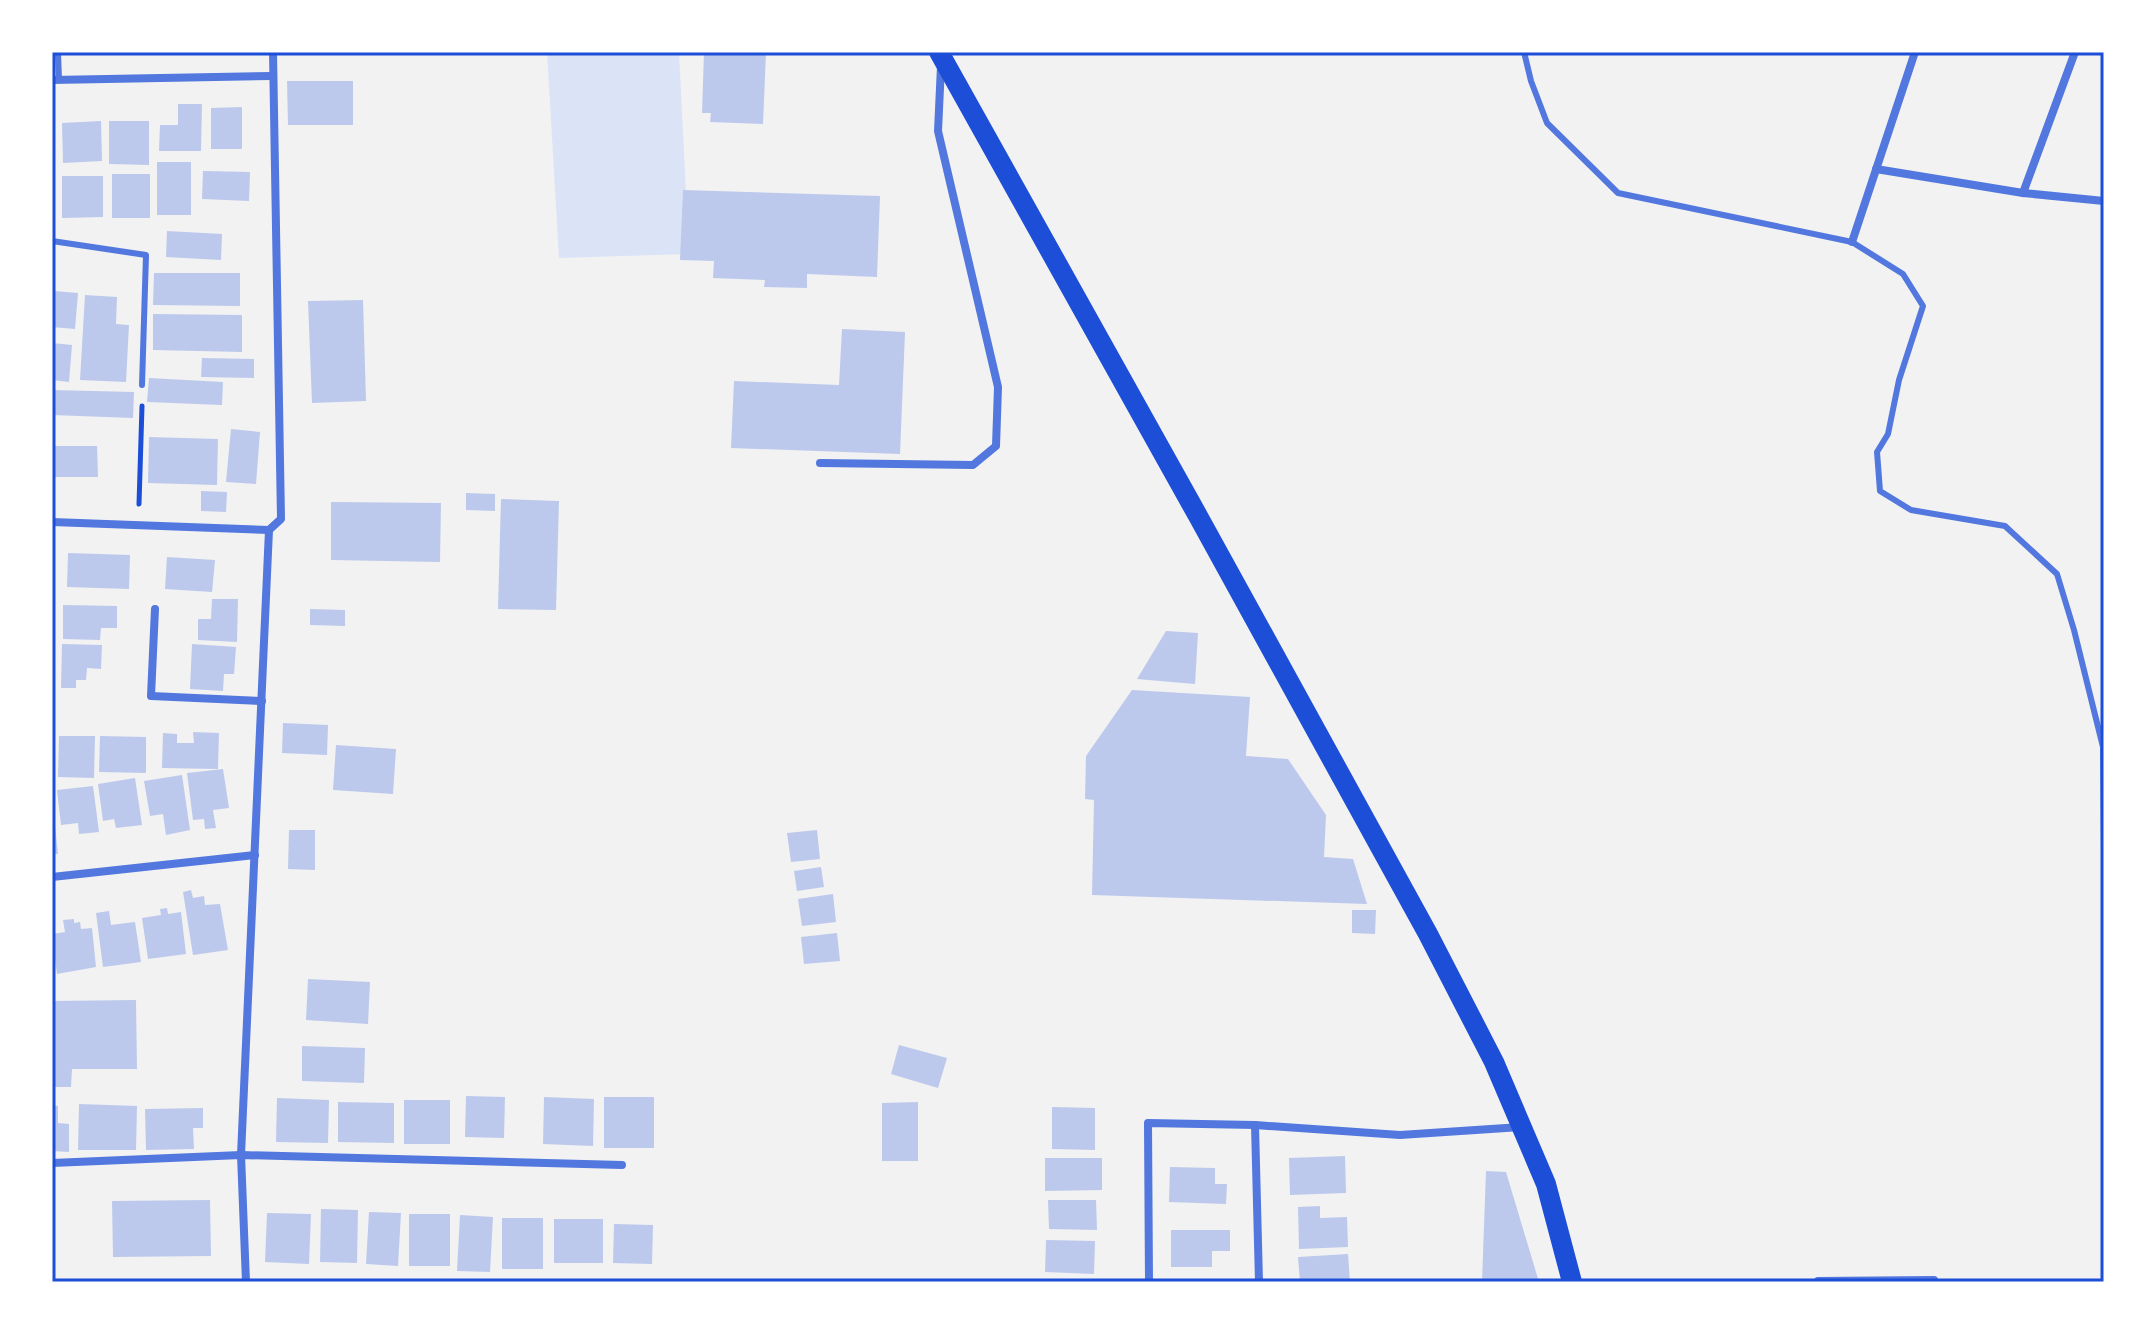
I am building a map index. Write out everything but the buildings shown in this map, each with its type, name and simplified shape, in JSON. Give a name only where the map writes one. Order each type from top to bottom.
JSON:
[{"type":"main road","points":[[940,55],[1428,934],[1494,1062],[1546,1184],[1572,1282]]},
{"type":"street","points":[[52,522],[269,530],[281,519],[273,52]]},
{"type":"street","points":[[1852,242],[1915,52]]},
{"type":"street","points":[[2023,193],[2075,52]]},
{"type":"street","points":[[820,463],[973,465],[996,446],[998,387],[938,131],[940,55]]},
{"type":"street","points":[[56,80],[272,76]]},
{"type":"street","points":[[1876,169],[2023,193],[2104,201]]},
{"type":"street","points":[[246,1282],[241,1155],[269,530]]},
{"type":"street","points":[[155,609],[151,696],[262,701]]},
{"type":"street","points":[[52,877],[255,855]]},
{"type":"street","points":[[1149,1282],[1148,1123],[1255,1125],[1400,1135],[1522,1127]]},
{"type":"street","points":[[1255,1125],[1259,1282]]},
{"type":"street","points":[[52,1163],[241,1155],[622,1165]]},
{"type":"street","points":[[1818,1281],[1934,1280]]},
{"type":"lane","points":[[56,80],[58,52]]},
{"type":"lane","points":[[1524,52],[1547,123],[1618,193],[1852,242],[1903,274],[1923,306],[1899,380],[1888,434],[1877,452],[1880,491],[1911,510],[2005,526],[2057,574],[2103,747],[2104,852]]},
{"type":"lane","points":[[52,241],[146,255],[142,385]]},
{"type":"path","points":[[139,525],[142,385]]},
{"type":"shaded area","points":[[547,52],[679,52],[689,254],[559,258]]}]
